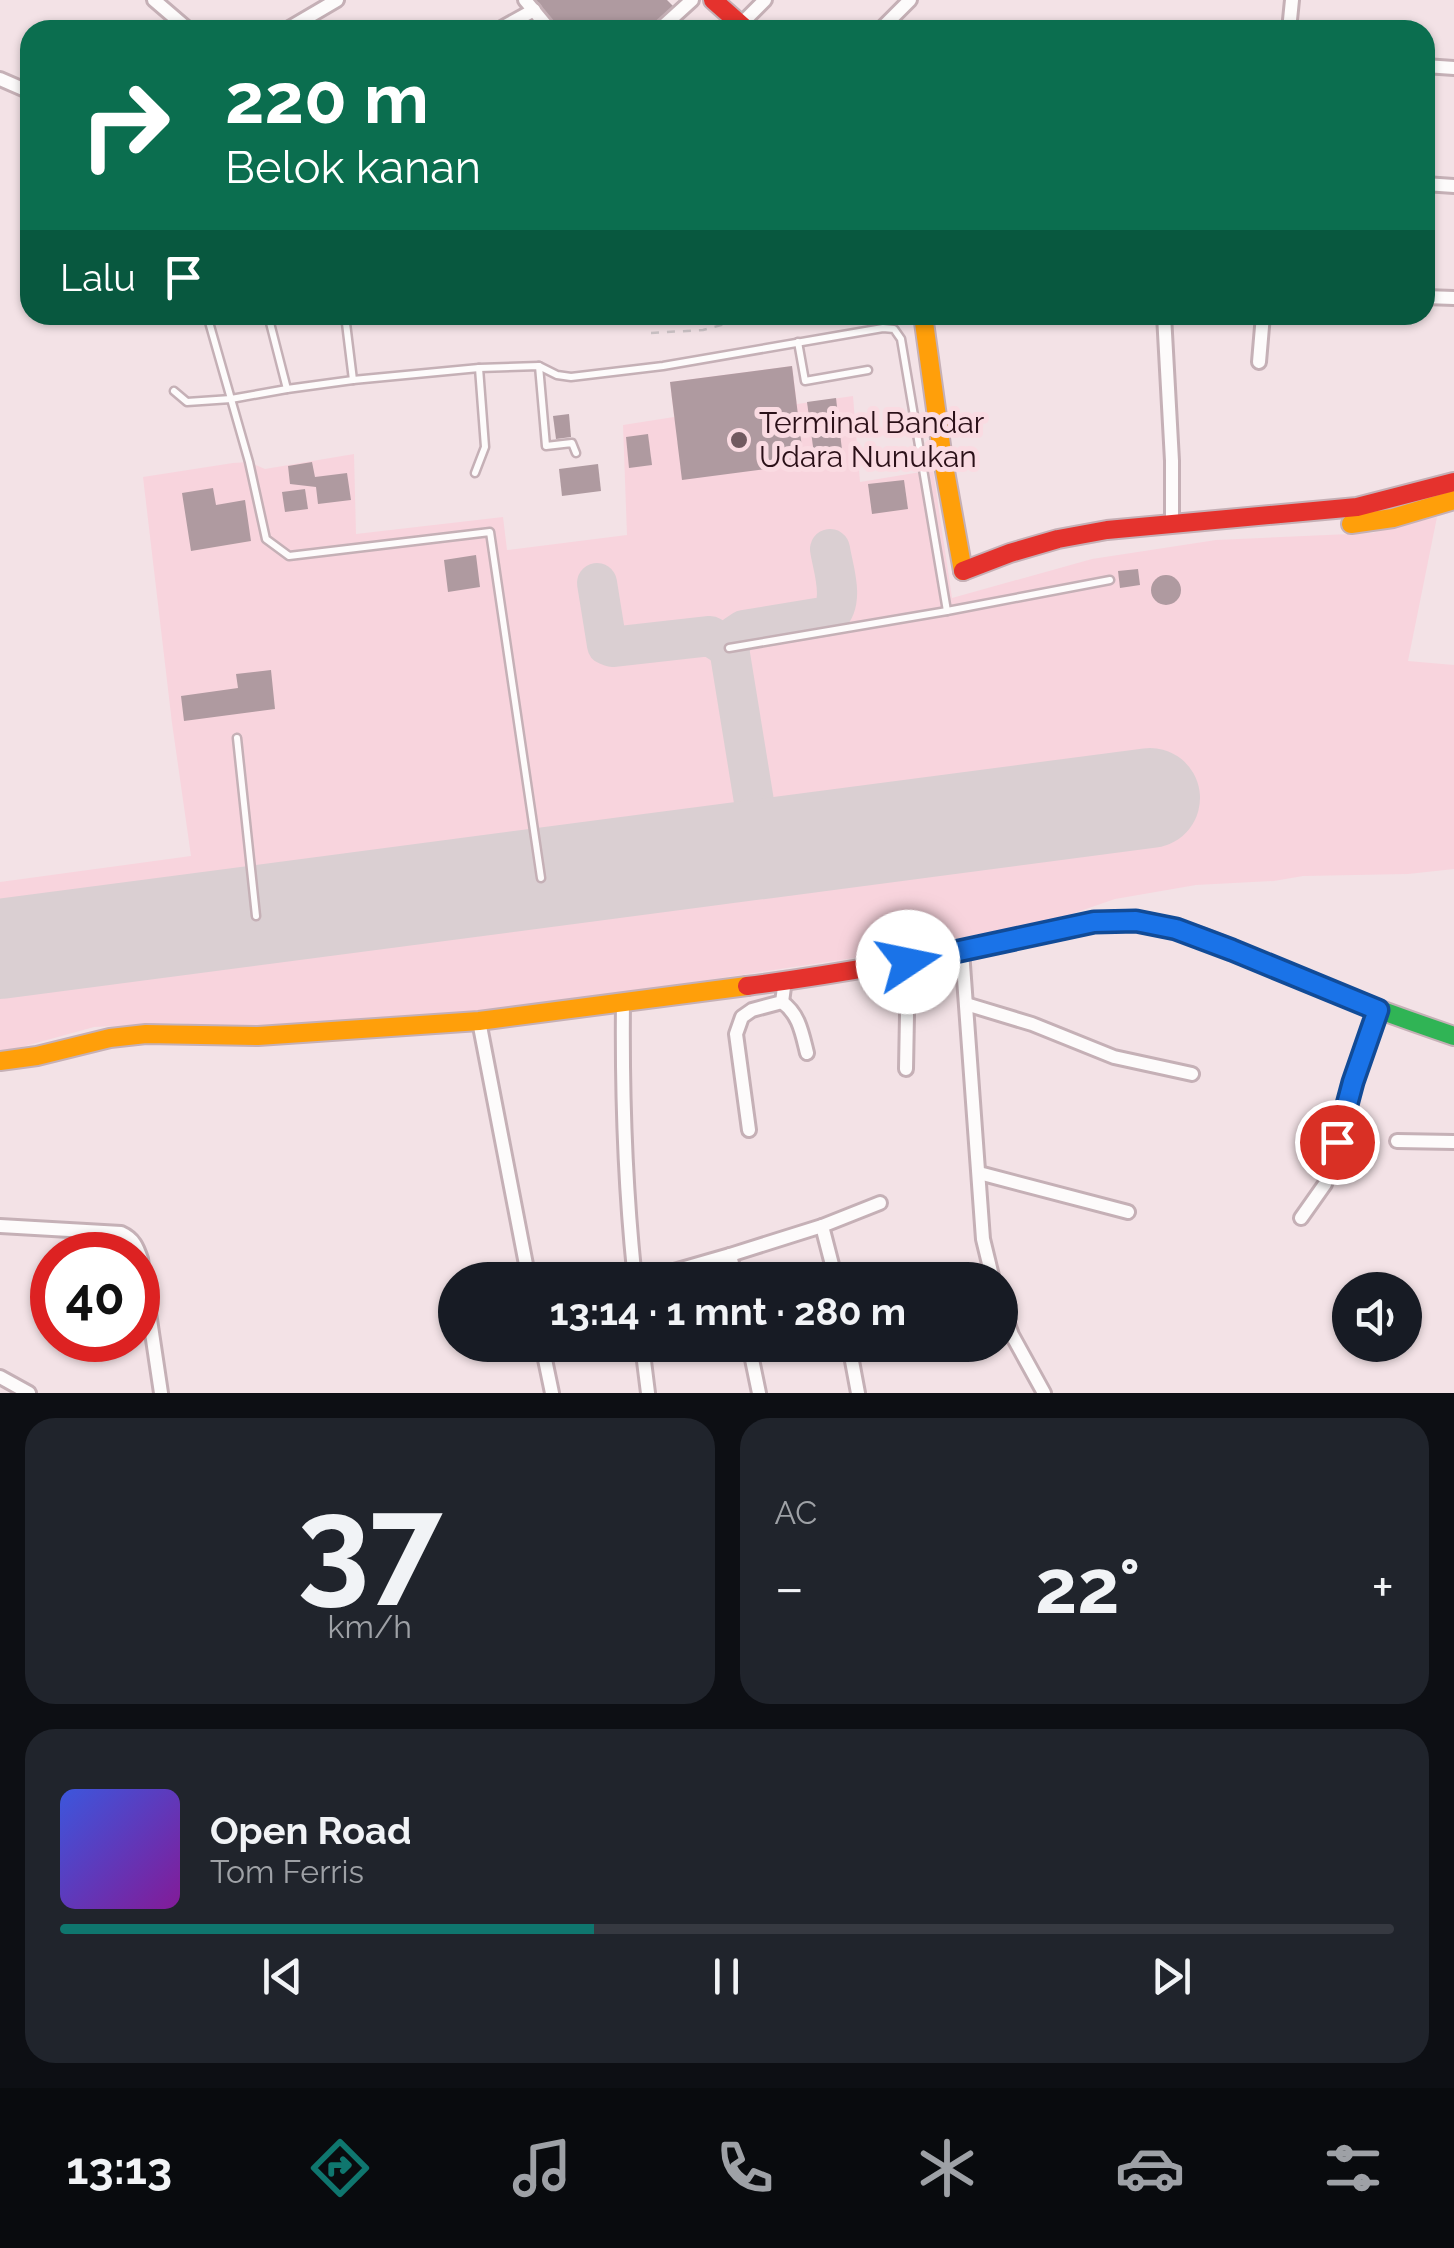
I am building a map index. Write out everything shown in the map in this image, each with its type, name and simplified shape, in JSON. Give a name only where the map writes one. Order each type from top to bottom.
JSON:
[{"type":"main road","points":[[713,0],[736,20]]},
{"type":"main road","points":[[924,325],[963,571]]},
{"type":"main road","points":[[963,571],[1010,553],[1092,532],[1356,507],[1454,482]]},
{"type":"main road","points":[[963,571],[977,578],[1096,548],[1376,521],[1454,500]]},
{"type":"main road","points":[[0,1061],[146,1034],[258,1036],[479,1021],[908,962],[1094,922],[1136,921],[1176,929],[1378,1010],[1454,1036]]},
{"type":"street","points":[[154,0],[177,20]]},
{"type":"street","points":[[303,20],[338,0]]},
{"type":"street","points":[[670,20],[692,0]]},
{"type":"street","points":[[749,20],[765,0]]},
{"type":"street","points":[[890,20],[910,0]]},
{"type":"street","points":[[1165,325],[1172,524]]},
{"type":"street","points":[[1259,362],[1262,325]]},
{"type":"street","points":[[962,951],[983,1239],[989,1262]]},
{"type":"street","points":[[906,1069],[908,962]]},
{"type":"street","points":[[782,1002],[786,980]]},
{"type":"street","points":[[623,1002],[625,1181],[632,1262]]},
{"type":"street","points":[[782,1002],[798,1020],[807,1053]]},
{"type":"street","points":[[750,1130],[736,1034],[742,1018],[752,1010],[782,1002]]},
{"type":"street","points":[[966,1004],[1032,1024],[1114,1057],[1192,1074]]},
{"type":"street","points":[[1300,1218],[1325,1184],[1378,1010]]},
{"type":"street","points":[[479,1021],[526,1262]]},
{"type":"street","points":[[1396,1141],[1454,1142]]},
{"type":"street","points":[[979,1173],[1128,1212]]},
{"type":"street","points":[[706,1262],[822,1226],[880,1203]]},
{"type":"street","points":[[0,1226],[130,1236],[141,1259],[161,1393]]},
{"type":"street","points":[[822,1226],[831,1262]]},
{"type":"street","points":[[730,1255],[732,1262]]},
{"type":"street","points":[[1018,1347],[1044,1393]]},
{"type":"street","points":[[546,1362],[552,1393]]},
{"type":"street","points":[[644,1362],[648,1393]]},
{"type":"street","points":[[753,1362],[759,1393]]},
{"type":"street","points":[[852,1362],[858,1393]]},
{"type":"street","points":[[0,1377],[30,1393]]},
{"type":"lane","points":[[210,325],[250,462],[266,539],[289,556],[490,532],[541,878]]},
{"type":"lane","points":[[271,325],[287,388]]},
{"type":"lane","points":[[346,325],[352,380]]},
{"type":"lane","points":[[174,391],[187,402],[231,400],[287,388],[479,368],[539,366],[571,377],[663,366],[884,328],[894,330],[901,339],[946,611]]},
{"type":"lane","points":[[798,342],[805,381],[868,370]]},
{"type":"lane","points":[[539,366],[546,446],[572,443],[576,454]]},
{"type":"lane","points":[[475,473],[485,447],[479,368]]},
{"type":"lane","points":[[920,463],[943,460]]},
{"type":"lane","points":[[730,648],[1110,580]]},
{"type":"lane","points":[[238,738],[256,916]]},
{"type":"path","points":[[651,334],[719,325]]},
{"type":"shaded area","points":[[792,366],[797,404],[853,396],[860,482],[933,470],[952,598],[1092,559],[1216,540],[1372,533],[1437,517],[1408,661],[1454,665],[1454,869],[1196,885],[1115,899],[1057,919],[861,957],[498,1011],[267,1030],[175,1023],[94,1027],[0,1053],[0,882],[191,856],[143,477],[233,463],[249,462],[265,469],[354,454],[356,534],[503,517],[507,550],[627,535],[623,425],[674,417],[670,382]]},
{"type":"building","points":[[535,0],[667,0],[673,6],[658,20],[552,20]]},
{"type":"building","name":"Terminal Bandar Udara Nunukan","points":[[792,366],[804,464],[682,480],[670,382]]},
{"type":"building","points":[[836,398],[842,450],[814,454],[807,402]]},
{"type":"building","points":[[569,414],[571,437],[556,439],[553,416]]},
{"type":"building","points":[[648,434],[652,465],[629,468],[626,437]]},
{"type":"building","points":[[312,462],[315,477],[347,473],[351,500],[318,504],[316,487],[290,484],[288,466]]},
{"type":"building","points":[[598,464],[601,491],[562,496],[559,469]]},
{"type":"building","points":[[904,480],[908,509],[872,514],[868,484]]},
{"type":"building","points":[[213,488],[216,505],[245,500],[251,541],[191,551],[182,493]]},
{"type":"building","points":[[305,489],[308,509],[285,512],[282,492]]},
{"type":"building","points":[[476,555],[480,587],[448,592],[444,560]]},
{"type":"building","points":[[1138,569],[1140,585],[1120,588],[1118,571]]},
{"type":"building","points":[[1166,575],[1180,584],[1181,590],[1172,604],[1166,605],[1152,596],[1151,590],[1160,576]]},
{"type":"building","points":[[271,670],[275,709],[184,721],[181,696],[238,688],[236,674]]},
{"type":"taxiway","points":[[793,845],[775,834],[756,814],[729,648],[735,636],[744,630],[829,616],[837,593],[830,549]]},
{"type":"taxiway","points":[[597,583],[607,645],[710,636],[729,648]]},
{"type":"taxiway","points":[[729,853],[746,834],[756,814]]},
{"type":"runway","points":[[0,949],[1150,798]]},
{"type":"traffic: fast","points":[[1048,932],[1115,920],[1179,930],[1454,1036]]},
{"type":"traffic: slow","points":[[924,325],[963,571]]},
{"type":"traffic: slow","points":[[1351,524],[1393,518],[1454,500]]},
{"type":"traffic: slow","points":[[0,1061],[146,1034],[258,1036],[479,1021],[747,986]]},
{"type":"traffic: jam","points":[[713,0],[736,20]]},
{"type":"traffic: jam","points":[[963,571],[1058,539],[1107,530],[1357,507],[1454,482]]},
{"type":"traffic: jam","points":[[747,986],[898,962],[1048,932]]},
{"type":"place","name":"Terminal Bandar Udara Nunukan","points":[[739,440]]},
{"type":"route","points":[[908,962],[1094,922],[1136,921],[1176,929],[1378,1010],[1337,1142]]}]
